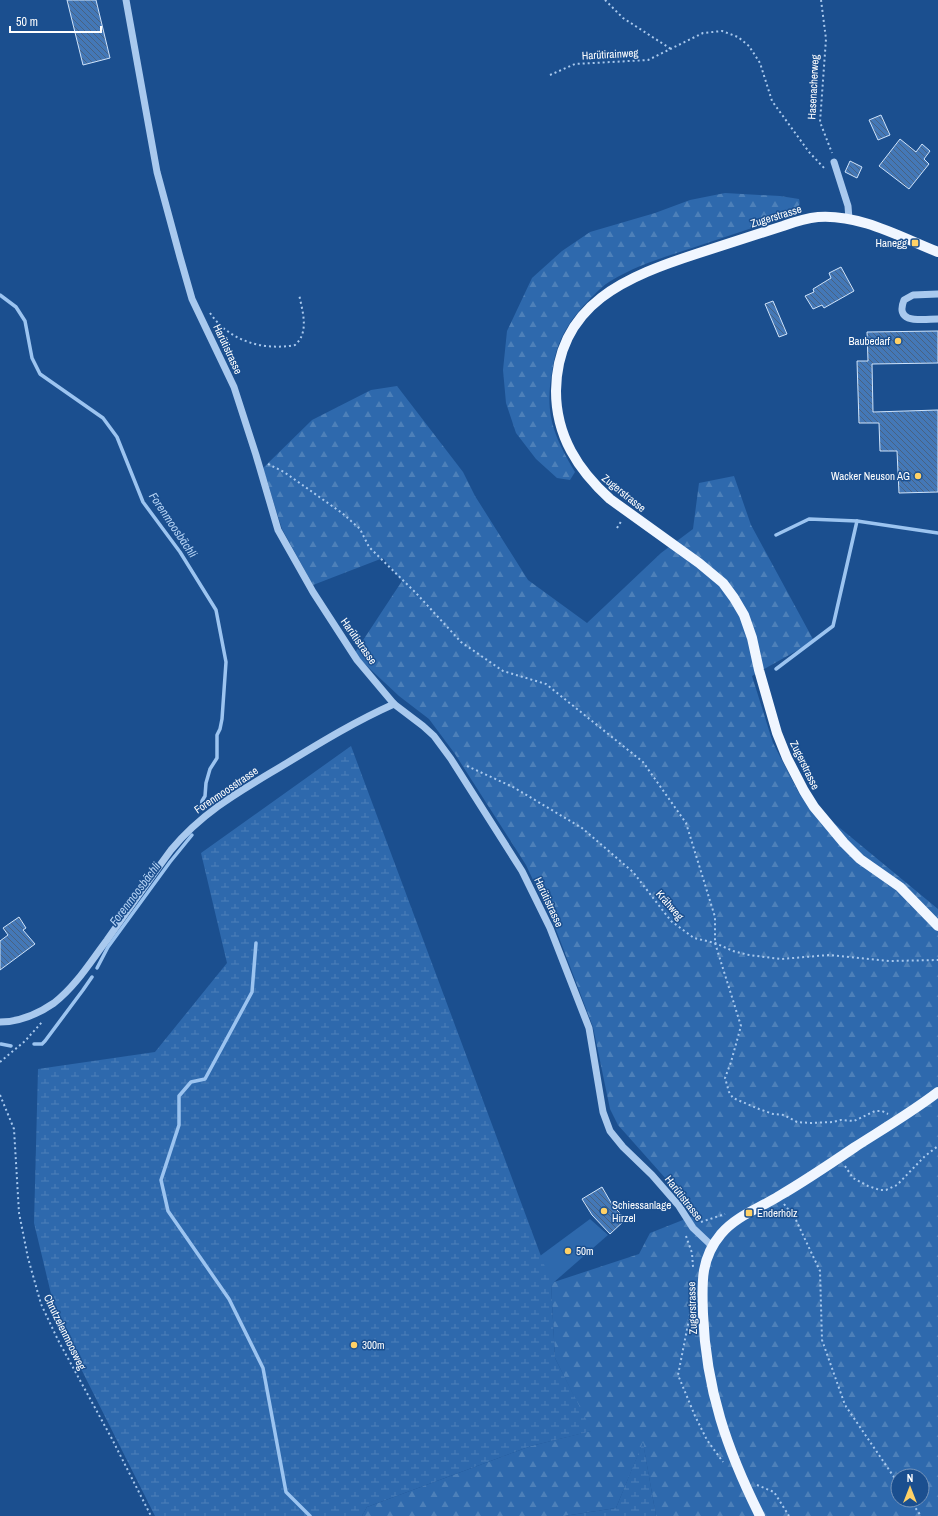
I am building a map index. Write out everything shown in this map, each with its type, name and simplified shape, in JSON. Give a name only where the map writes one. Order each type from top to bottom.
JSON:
[{"type":"main road","name":"Zugerstrasse","points":[[938,252],[871,225],[849,219],[818,217],[803,219],[653,269],[613,288],[590,308],[576,326],[566,343],[558,371],[556,396],[557,409],[570,451],[582,470],[596,487],[616,504],[715,575],[734,598],[744,615],[752,638],[759,670],[786,758],[814,807],[844,843],[860,858],[900,887],[938,926]]},
{"type":"main road","name":"Zugerstrasse","points":[[760,1516],[727,1441],[714,1398],[704,1326],[702,1276],[706,1260],[712,1246],[729,1226],[778,1197],[897,1121],[938,1092]]},
{"type":"street","name":"Harütistrasse","points":[[126,0],[157,172],[180,258],[192,299],[234,387],[278,530],[284,544],[357,660],[394,704],[434,736],[451,759],[522,871],[550,928],[589,1028],[603,1112],[610,1131],[623,1147],[652,1175],[679,1206],[693,1228],[712,1246]]},
{"type":"street","points":[[834,162],[848,206],[849,219]]},
{"type":"street","points":[[938,294],[913,296],[904,300],[901,307],[902,313],[912,320],[938,319]]},
{"type":"street","name":"Forenmoosstrasse","points":[[0,1022],[20,1020],[43,1010],[55,1002],[68,990],[91,962],[171,850],[184,834],[206,814],[230,797],[344,728],[364,717],[394,704]]},
{"type":"path","name":"Harütirainweg","points":[[605,0],[623,18],[671,50]]},
{"type":"path","name":"Hasenacherweg","points":[[822,0],[826,39],[820,122],[834,162]]},
{"type":"path","name":"Harütirainweg","points":[[550,75],[575,64],[648,60],[703,33],[722,31],[738,37],[749,46],[760,63],[772,101],[809,152],[830,174],[837,175]]},
{"type":"path","points":[[206,307],[227,332],[238,338],[258,345],[295,345],[302,336],[304,330],[299,294]]},
{"type":"path","points":[[256,455],[269,465],[284,472],[335,508],[360,530],[369,547],[416,593],[461,642],[503,671],[546,684],[643,762],[686,823],[715,917],[715,943],[741,1026],[725,1078],[729,1092],[733,1098],[773,1114],[784,1115],[797,1122],[823,1124],[841,1120],[854,1121],[875,1111],[882,1111],[891,1115],[897,1121]]},
{"type":"path","name":"Krähweg","points":[[451,759],[513,787],[582,828],[633,872],[671,921],[694,938],[715,943],[749,955],[781,959],[829,955],[889,961],[938,960]]},
{"type":"path","points":[[0,1062],[25,1041],[42,1021]]},
{"type":"path","name":"Chrutzelenmoosweg","points":[[0,1095],[14,1129],[19,1213],[28,1258],[40,1304],[112,1438],[151,1516]]},
{"type":"path","points":[[839,1158],[853,1178],[868,1186],[880,1190],[886,1190],[897,1185],[925,1156],[938,1146]]},
{"type":"path","points":[[778,1197],[795,1218],[820,1271],[822,1340],[845,1405],[890,1471]]},
{"type":"path","points":[[743,1480],[774,1492],[789,1516]]},
{"type":"green space","points":[[725,193],[780,196],[799,199],[800,202],[797,209],[788,216],[664,257],[619,276],[605,285],[587,302],[573,318],[563,336],[555,355],[550,382],[549,396],[552,422],[561,445],[575,472],[570,480],[557,478],[536,459],[516,433],[506,403],[503,370],[507,331],[532,278],[562,251],[590,232],[655,213],[690,200]]},
{"type":"green space","points":[[397,386],[463,472],[475,496],[528,580],[587,623],[661,553],[693,529],[699,483],[734,476],[751,525],[814,641],[752,676],[773,743],[800,795],[938,909],[938,1516],[656,1516],[643,1443],[616,1508],[564,1516],[362,1516],[367,1507],[531,1446],[591,1431],[555,1358],[551,1283],[639,1254],[650,1233],[693,1216],[683,1198],[618,1125],[610,1109],[593,1027],[555,927],[526,865],[455,754],[429,719],[399,696],[354,654],[402,581],[383,558],[313,585],[282,529],[263,468],[312,420],[371,390]]},
{"type":"green space","points":[[351,746],[551,1283],[555,1358],[592,1431],[531,1446],[367,1507],[362,1516],[155,1516],[58,1323],[34,1223],[38,1069],[155,1052],[227,963],[201,853]]},
{"type":"green space","name":"50m","points":[[590,1219],[608,1235],[545,1290],[525,1267]]},
{"type":"green space","points":[[643,1442],[656,1516],[564,1516],[616,1508]]},
{"type":"building","points":[[67,0],[96,0],[110,58],[83,65]]},
{"type":"building","points":[[881,115],[890,135],[878,140],[869,120]]},
{"type":"building","points":[[900,139],[916,152],[922,144],[930,151],[924,159],[929,164],[909,189],[879,166]]},
{"type":"building","points":[[850,161],[862,167],[857,178],[845,172]]},
{"type":"building","points":[[841,267],[854,291],[824,308],[822,305],[813,309],[805,296],[814,292],[813,289],[831,278],[829,273]]},
{"type":"building","points":[[773,301],[787,334],[779,337],[765,304]]},
{"type":"building","points":[[938,331],[938,363],[872,364],[873,412],[938,410],[938,492],[899,493],[897,451],[880,451],[879,423],[859,423],[857,361],[868,361],[867,332]]},
{"type":"building","points":[[19,917],[26,928],[23,930],[35,944],[0,970],[0,941],[8,935],[3,928]]},
{"type":"building","name":"Schiessanlage Hirzel","points":[[602,1187],[613,1206],[626,1219],[610,1234],[592,1215],[582,1199]]},
{"type":"waterway","name":"Forenmoosbächli","points":[[0,295],[16,307],[25,321],[32,358],[40,374],[103,418],[117,437],[143,502],[180,552],[216,610],[226,662],[222,719],[217,735],[217,758],[210,769],[201,809]]},
{"type":"waterway","points":[[776,535],[809,519],[857,521],[938,533]]},
{"type":"waterway","points":[[776,669],[833,626],[857,521]]},
{"type":"waterway","name":"Forenmoosbächli","points":[[97,968],[108,947],[170,862],[192,835]]},
{"type":"waterway","points":[[256,943],[252,992],[205,1079],[191,1082],[179,1096],[179,1125],[161,1180],[168,1211],[229,1299],[263,1368],[286,1492],[310,1516]]},
{"type":"waterway","name":"Forenmoosbächli","points":[[34,1044],[42,1044],[45,1041],[92,977]]},
{"type":"waterway","name":"Forenmoosbächli","points":[[1,1044],[11,1046]]},
{"type":"place","name":"Hanegg","points":[[915,243]]},
{"type":"place","name":"Baubedarf","points":[[898,341]]},
{"type":"place","name":"Wacker Neuson AG","points":[[918,476]]},
{"type":"place","name":"Schiessanlage Hirzel","points":[[604,1211]]},
{"type":"place","name":"Enderholz","points":[[749,1213]]},
{"type":"place","name":"50m","points":[[568,1251]]},
{"type":"place","name":"300m","points":[[354,1345]]}]
